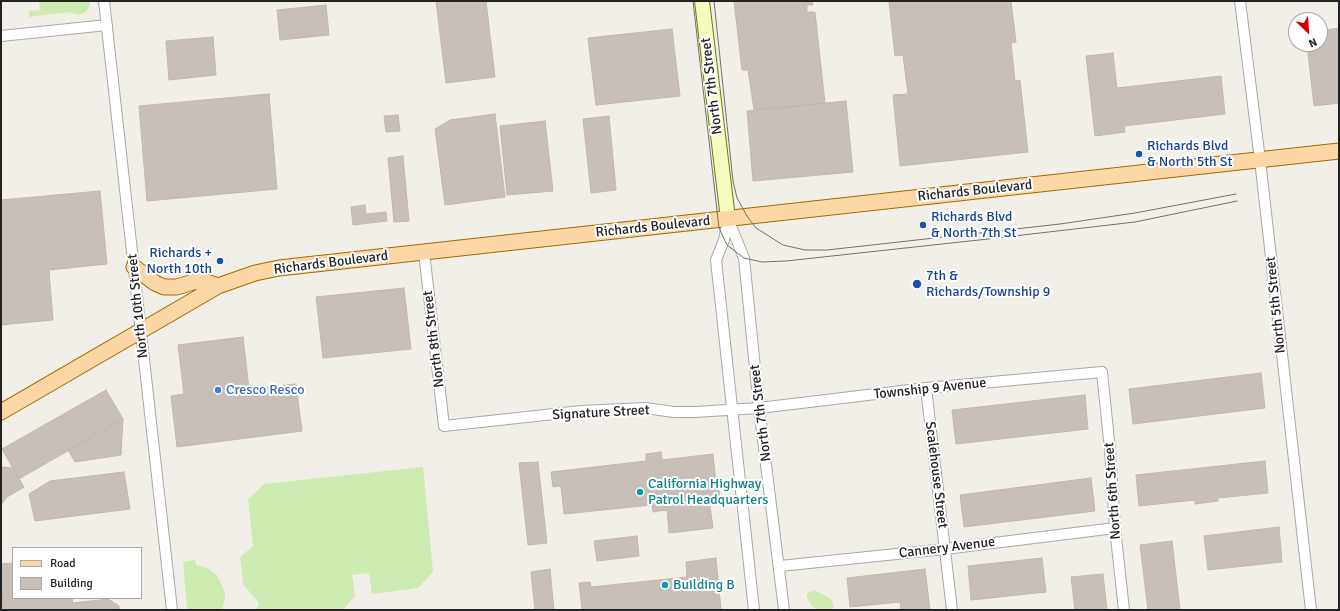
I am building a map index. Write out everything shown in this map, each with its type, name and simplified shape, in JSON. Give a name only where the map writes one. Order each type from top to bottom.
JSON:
[{"type":"main road","name":"North 7th Street","points":[[702,1],[728,219]]},
{"type":"main road","name":"Richards Boulevard","points":[[1,412],[218,286],[255,273],[278,268],[1339,151]]},
{"type":"main road","points":[[134,267],[155,284],[164,287],[177,287],[193,282],[204,281],[218,286]]},
{"type":"street","name":"North 10th Street","points":[[104,1],[172,610]]},
{"type":"street","name":"North 5th Street","points":[[1240,1],[1260,160],[1311,610]]},
{"type":"street","points":[[1,36],[107,25]]},
{"type":"street","name":"North 7th Street","points":[[728,219],[744,258],[759,408],[780,566],[784,610]]},
{"type":"street","name":"North 7th Street","points":[[728,219],[724,240],[716,260],[754,610]]},
{"type":"street","name":"North 8th Street","points":[[424,252],[444,426]]},
{"type":"street","name":"Township 9 Avenue","points":[[759,408],[926,388],[1102,372]]},
{"type":"street","name":"North 6th Street","points":[[1102,372],[1110,450],[1115,528],[1124,610]]},
{"type":"street","name":"Scalehouse Street","points":[[926,388],[952,610]]},
{"type":"street","name":"Signature Street","points":[[444,426],[581,411],[645,408],[674,412],[759,408]]},
{"type":"street","name":"Cannery Avenue","points":[[780,566],[946,549],[1115,528]]},
{"type":"green space","points":[[39,1],[90,1],[90,5],[86,12],[78,15],[69,12],[29,17],[29,11],[40,10]]},
{"type":"green space","points":[[423,467],[433,572],[418,588],[372,594],[369,573],[352,575],[355,596],[344,609],[256,610],[259,603],[243,584],[240,557],[253,546],[248,499],[264,484]]},
{"type":"green space","points":[[195,560],[196,565],[207,568],[217,575],[224,590],[225,598],[222,610],[187,610],[183,562]]},
{"type":"green space","points":[[814,590],[830,598],[834,606],[833,610],[818,610],[812,606],[807,597],[807,593]]},
{"type":"building","points":[[436,1],[486,1],[495,77],[446,83]]},
{"type":"building","points":[[734,1],[812,1],[813,5],[807,5],[807,12],[815,12],[825,103],[754,110],[748,70],[742,70]]},
{"type":"building","points":[[889,1],[1011,1],[1016,42],[1011,43],[1015,81],[1020,80],[1028,152],[900,166],[893,95],[908,94],[903,55],[895,56]]},
{"type":"building","points":[[326,5],[329,35],[280,40],[277,10]]},
{"type":"building","points":[[1339,28],[1339,103],[1314,106],[1308,52],[1328,52],[1328,30]]},
{"type":"building","points":[[672,29],[680,96],[596,105],[588,38]]},
{"type":"building","points":[[213,37],[216,75],[169,80],[166,41]]},
{"type":"building","points":[[1113,53],[1117,88],[1221,76],[1225,114],[1124,126],[1125,132],[1095,136],[1086,56]]},
{"type":"building","points":[[269,94],[277,189],[147,201],[139,106]]},
{"type":"building","points":[[846,101],[853,172],[753,181],[747,111]]},
{"type":"building","points":[[495,114],[505,197],[445,205],[435,129],[450,120]]},
{"type":"building","points":[[398,115],[400,131],[386,132],[384,116]]},
{"type":"building","points":[[609,116],[616,190],[591,193],[583,119]]},
{"type":"building","points":[[545,121],[553,191],[507,195],[500,126]]},
{"type":"building","points":[[403,156],[409,221],[394,222],[388,158]]},
{"type":"building","points":[[100,191],[107,264],[49,270],[53,320],[1,325],[1,200]]},
{"type":"building","points":[[365,205],[366,214],[386,212],[387,221],[353,225],[351,207]]},
{"type":"building","points":[[404,288],[411,349],[323,358],[316,297]]},
{"type":"building","points":[[243,337],[249,389],[296,384],[302,431],[177,447],[171,396],[184,394],[178,345]]},
{"type":"building","points":[[1261,373],[1265,408],[1133,424],[1129,389]]},
{"type":"building","points":[[106,390],[123,419],[19,479],[2,449]]},
{"type":"building","points":[[1085,395],[1088,429],[956,444],[952,410]]},
{"type":"building","points":[[123,419],[121,455],[75,462],[68,450]]},
{"type":"building","name":"California Highway Patrol Headquarters","points":[[661,452],[662,460],[713,454],[716,483],[718,483],[720,498],[709,499],[713,528],[669,533],[667,510],[653,512],[652,505],[564,514],[561,486],[553,487],[551,472],[646,461],[646,454]]},
{"type":"building","points":[[1265,461],[1268,493],[1218,498],[1218,501],[1195,504],[1195,500],[1139,506],[1136,475]]},
{"type":"building","points":[[538,462],[547,543],[528,545],[519,463]]},
{"type":"building","points":[[1,467],[13,468],[24,487],[7,497],[1,505]]},
{"type":"building","points":[[124,472],[130,509],[35,521],[29,494],[50,481]]},
{"type":"building","points":[[1091,478],[1095,511],[964,527],[960,495]]},
{"type":"building","points":[[1279,527],[1282,562],[1208,570],[1204,536]]},
{"type":"building","points":[[637,536],[639,556],[597,561],[594,541]]},
{"type":"building","points":[[1172,541],[1180,610],[1148,610],[1140,545]]},
{"type":"building","name":"Building B","points":[[716,558],[721,610],[582,610],[579,583],[590,582],[591,587],[687,577],[686,562]]},
{"type":"building","points":[[1042,558],[1046,592],[971,600],[968,566]]},
{"type":"building","points":[[12,563],[12,599],[72,599],[73,603],[108,599],[119,606],[119,610],[3,610],[1,564]]},
{"type":"building","points":[[550,569],[554,610],[535,610],[531,572]]},
{"type":"building","points":[[925,569],[930,610],[901,610],[900,602],[850,607],[847,578]]},
{"type":"building","points":[[1103,574],[1107,610],[1075,610],[1071,577]]},
{"type":"tram line","points":[[693,1],[719,228],[727,245],[744,258],[762,262],[786,261],[988,239],[1135,222],[1237,201]]},
{"type":"tram line","points":[[714,1],[733,181],[737,198],[756,228],[783,245],[805,250],[827,250],[1060,224],[1135,213],[1236,194]]},
{"type":"place","name":"Richards Blvd & North 5th St","points":[[1139,154]]},
{"type":"place","name":"Richards Blvd & North 7th St","points":[[923,225]]},
{"type":"place","name":"Richards + North 10th","points":[[220,261]]},
{"type":"place","name":"7th & Richards/Township 9","points":[[917,284]]},
{"type":"place","name":"Cresco Resco","points":[[218,390]]},
{"type":"place","name":"California Highway Patrol Headquarters","points":[[640,492]]},
{"type":"place","name":"Building B","points":[[665,585]]}]
